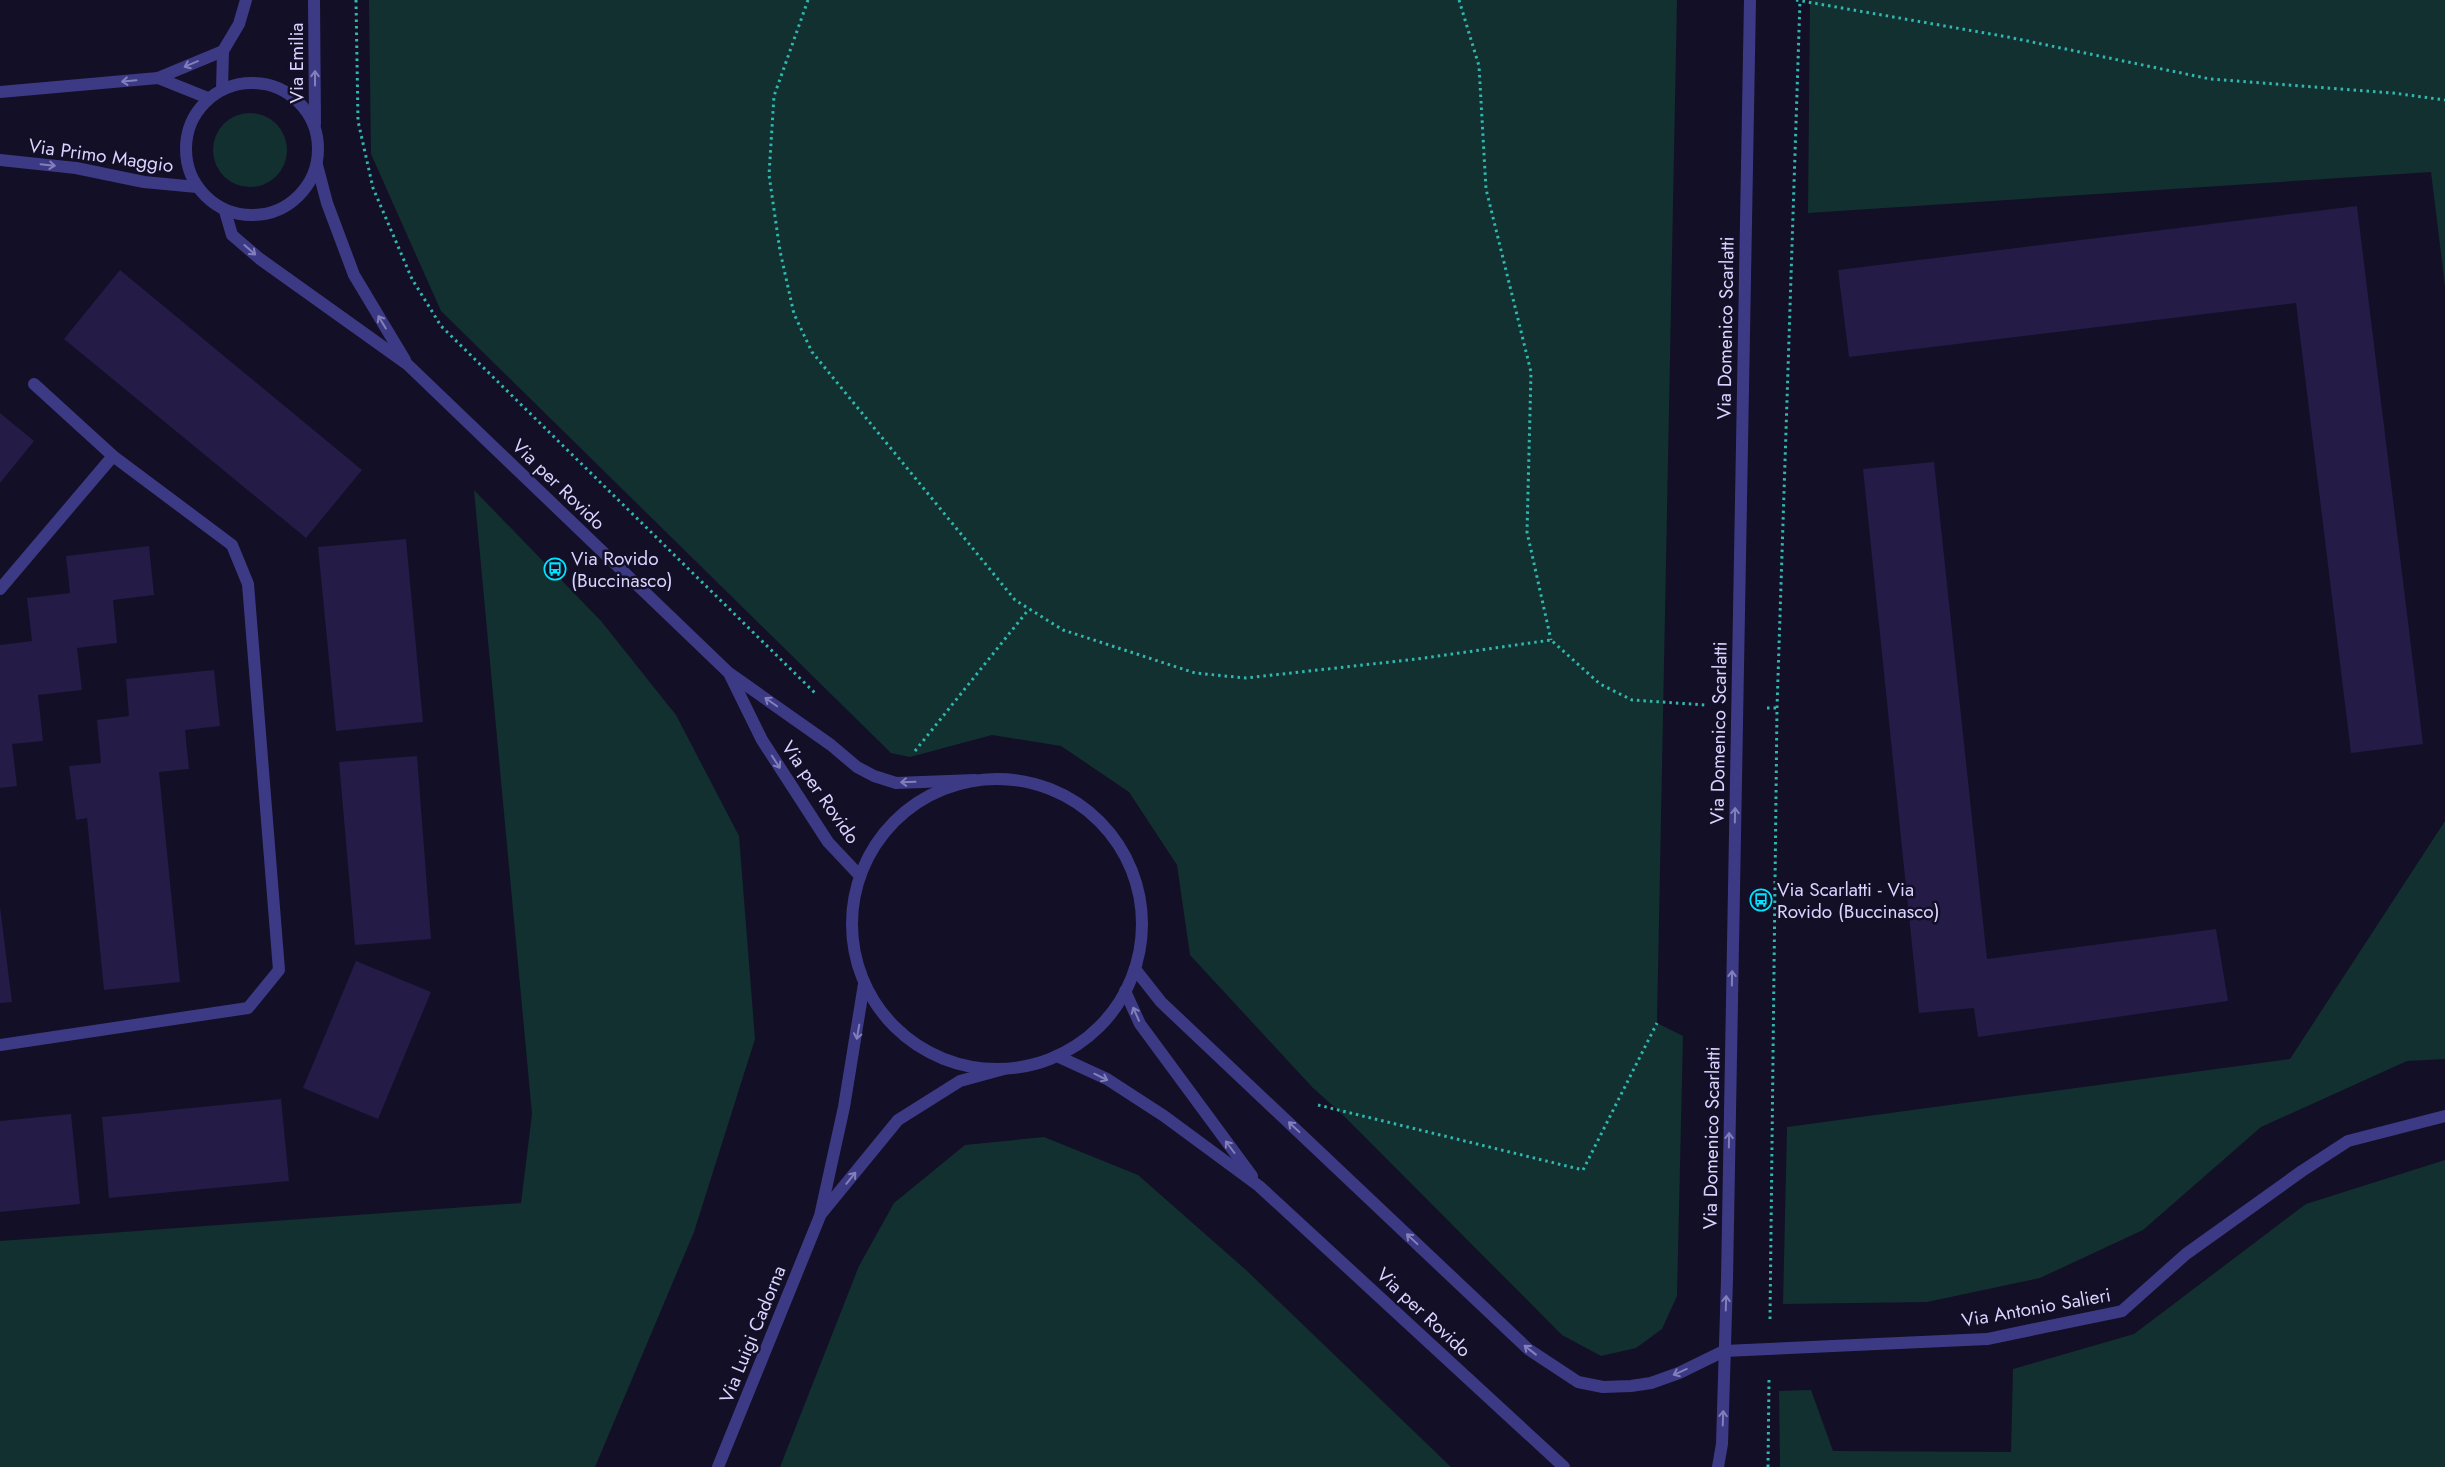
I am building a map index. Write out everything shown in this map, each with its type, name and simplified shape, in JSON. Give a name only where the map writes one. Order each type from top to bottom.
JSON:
[{"type":"street","points":[[222,90],[223,51],[239,24],[246,0]]},
{"type":"street","name":"Via Emilia","points":[[314,0],[315,126]]},
{"type":"street","name":"Via Domenico Scarlatti","points":[[1718,1467],[1722,1444],[1750,0]]},
{"type":"street","points":[[0,92],[158,78],[223,51]]},
{"type":"street","points":[[158,78],[208,98]]},
{"type":"street","points":[[256,83],[275,86],[292,96],[306,110],[315,126],[318,146],[316,165],[309,184],[297,199],[280,210],[262,215],[248,216],[224,210],[209,201],[197,187],[188,169],[185,149],[188,129],[197,111],[208,98],[237,84],[256,83]]},
{"type":"street","name":"Via Primo Maggio","points":[[0,160],[76,168],[144,182],[197,187]]},
{"type":"street","name":"Via per Rovido","points":[[316,165],[327,202],[354,275],[407,364]]},
{"type":"street","name":"Via per Rovido","points":[[224,210],[232,235],[260,259],[407,364],[729,673],[831,745],[856,767],[874,776],[896,783],[974,780]]},
{"type":"street","points":[[0,1045],[248,1008],[279,970],[248,584],[232,545],[113,456],[34,384]]},
{"type":"street","points":[[0,589],[113,456]]},
{"type":"street","name":"Via per Rovido","points":[[729,673],[762,740],[782,771],[828,842],[860,876]]},
{"type":"street","points":[[1013,778],[1051,788],[1084,807],[1112,835],[1132,869],[1141,906],[1140,945],[1135,969],[1125,991],[1096,1029],[1057,1056],[1031,1065],[1004,1069],[961,1065],[921,1048],[887,1020],[864,984],[854,949],[852,912],[860,876],[876,841],[903,812],[936,791],[974,780],[1013,778]]},
{"type":"street","points":[[1135,969],[1160,1002],[1528,1349],[1561,1371],[1578,1382],[1603,1388],[1631,1386],[1652,1383],[1679,1373],[1724,1351]]},
{"type":"street","name":"Via Luigi Cadorna","points":[[718,1467],[820,1216],[844,1107],[864,984]]},
{"type":"street","name":"Via per Rovido","points":[[1125,991],[1140,1024],[1259,1186]]},
{"type":"street","name":"Via per Rovido","points":[[1057,1056],[1107,1079],[1156,1110],[1259,1186],[1564,1467]]},
{"type":"street","name":"Via Luigi Cadorna","points":[[820,1216],[898,1120],[960,1081],[1004,1069]]},
{"type":"street","name":"Via Antonio Salieri","points":[[1724,1351],[1987,1339],[2122,1311],[2186,1254],[2302,1171],[2348,1142],[2445,1116]]},
{"type":"path","points":[[356,0],[358,120],[373,188],[412,279],[441,326],[824,702]]},
{"type":"path","points":[[808,0],[774,96],[769,175],[780,251],[794,314],[817,359],[1015,600],[1063,630],[1195,673],[1246,678],[1417,659],[1551,640]]},
{"type":"path","points":[[1459,0],[1479,66],[1486,189],[1531,372],[1527,532],[1551,640],[1600,684],[1632,700],[1737,708],[1777,708]]},
{"type":"path","points":[[1796,0],[2008,38],[2210,79],[2393,93],[2445,100]]},
{"type":"path","points":[[1768,1467],[1777,708],[1800,0]]},
{"type":"path","points":[[910,756],[1029,609]]},
{"type":"path","points":[[1341,1113],[1583,1170],[1657,1024]]},
{"type":"green space","points":[[369,0],[1677,0],[1657,1023],[1683,1036],[1677,1296],[1662,1329],[1636,1348],[1601,1356],[1562,1335],[1341,1113],[1313,1088],[1190,955],[1177,865],[1129,792],[1061,746],[992,735],[910,757],[891,753],[441,311],[371,154]]},
{"type":"green space","points":[[1810,0],[2445,0],[2445,286],[2431,172],[1808,213]]},
{"type":"green space","points":[[250,113],[264,116],[276,124],[284,136],[287,150],[284,164],[276,176],[264,184],[250,187],[236,184],[224,176],[216,164],[213,150],[216,136],[224,124],[236,116]]},
{"type":"green space","points":[[474,490],[601,621],[676,715],[739,836],[755,1039],[694,1232],[595,1467],[0,1467],[0,1241],[521,1203],[532,1114]]},
{"type":"green space","points":[[2445,821],[2445,1059],[2407,1061],[2261,1127],[2143,1230],[2040,1278],[1927,1302],[1783,1304],[1787,1127],[2290,1059]]},
{"type":"green space","points":[[1044,1137],[1138,1175],[1246,1270],[1451,1467],[780,1467],[859,1266],[894,1203],[965,1145]]},
{"type":"green space","points":[[2445,1160],[2445,1467],[1780,1467],[1779,1391],[1811,1390],[1833,1451],[2011,1452],[2013,1369],[2134,1334],[2306,1204]]},
{"type":"building","points":[[2357,206],[2423,744],[2351,753],[2296,303],[1849,357],[1838,270]]},
{"type":"building","points":[[120,270],[362,470],[306,538],[64,339]]},
{"type":"building","points":[[0,413],[34,441],[0,483]]},
{"type":"building","points":[[1934,462],[1987,959],[2216,929],[2228,1001],[1978,1037],[1974,1008],[1919,1013],[1863,469]]},
{"type":"building","points":[[406,539],[423,722],[336,731],[318,547]]},
{"type":"building","points":[[149,546],[154,595],[113,600],[117,643],[77,648],[82,690],[38,695],[43,741],[12,744],[17,786],[0,788],[0,645],[32,641],[27,598],[70,593],[66,556]]},
{"type":"building","points":[[214,670],[220,726],[185,730],[189,769],[159,772],[180,982],[104,990],[87,818],[76,820],[69,766],[101,763],[97,720],[129,716],[126,679]]},
{"type":"building","points":[[417,756],[431,939],[355,945],[339,762]]},
{"type":"building","points":[[0,907],[12,1002],[0,1003]]},
{"type":"building","points":[[356,961],[431,992],[378,1119],[303,1088]]},
{"type":"building","points":[[281,1099],[289,1181],[109,1198],[102,1117]]},
{"type":"building","points":[[71,1114],[80,1204],[0,1212],[0,1121]]},
{"type":"place","name":"Via Rovido (Buccinasco)","points":[[555,569]]},
{"type":"place","name":"Via Scarlatti - Via Rovido (Buccinasco)","points":[[1761,900]]}]
